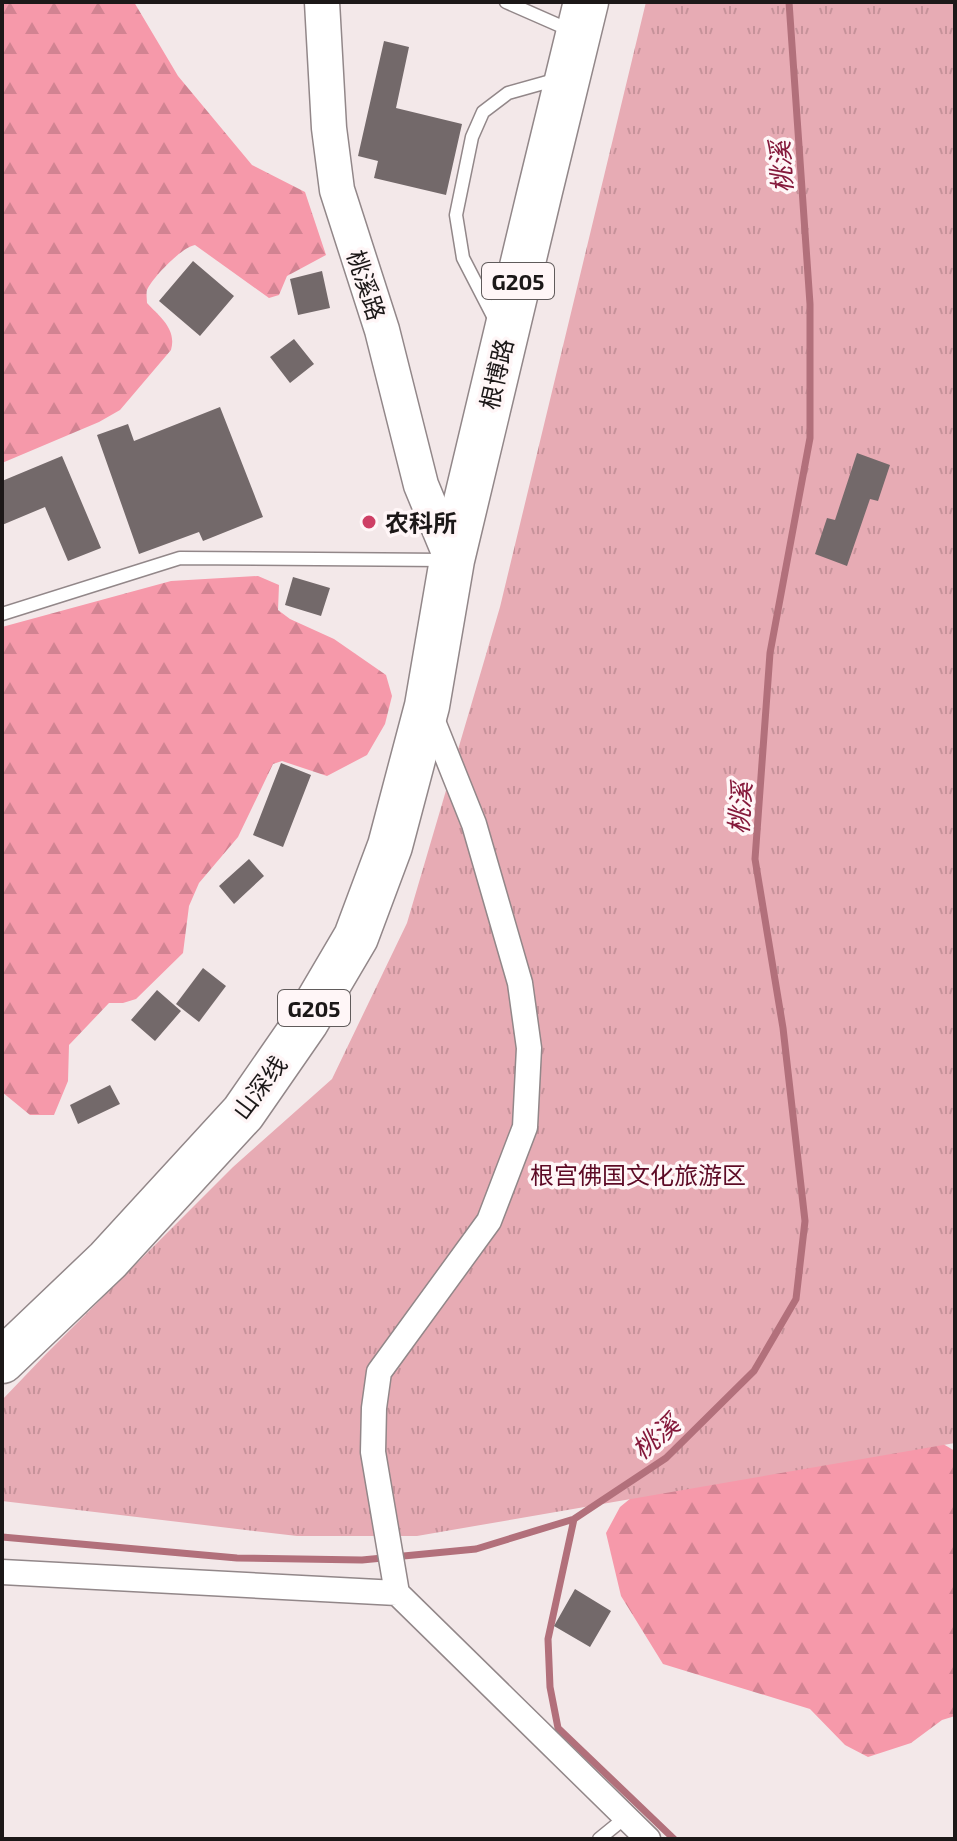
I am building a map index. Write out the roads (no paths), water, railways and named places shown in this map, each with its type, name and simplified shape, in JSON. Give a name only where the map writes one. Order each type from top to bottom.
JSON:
[{"type":"highway","name":"根博路","points":[[452,560],[582,18]]},
{"type":"highway","name":"山深线","points":[[2,1361],[108,1260],[243,1113],[306,1022],[356,937],[390,846],[427,706],[452,560]]},
{"type":"street","name":"桃溪路","points":[[322,2],[329,128],[337,190],[382,330],[421,485],[452,560]]},
{"type":"street","points":[[427,706],[474,824],[520,983],[529,1048],[525,1127],[489,1221],[379,1372],[373,1452],[397,1593],[648,1839]]},
{"type":"street","points":[[2,1572],[397,1593]]},
{"type":"lane","points":[[506,2],[582,18]]},
{"type":"lane","points":[[505,337],[463,258],[456,215],[472,137],[483,112],[508,93],[568,76]]},
{"type":"lane","points":[[2,614],[180,558],[452,560]]},
{"type":"lane","points":[[599,1839],[626,1817]]},
{"type":"waterway","name":"桃溪","points":[[2,1537],[237,1558],[362,1560],[476,1549],[574,1519],[666,1458],[754,1371],[796,1299],[805,1221],[783,1028],[755,859],[770,653],[810,438],[810,304],[789,2]]},
{"type":"waterway","points":[[574,1519],[548,1639],[550,1687],[558,1728],[674,1839]]},
{"type":"place","name":"农科所","points":[[369,522]]},
{"type":"park label","name":"根宫佛国文化旅游区","points":[[638,1174]]}]
